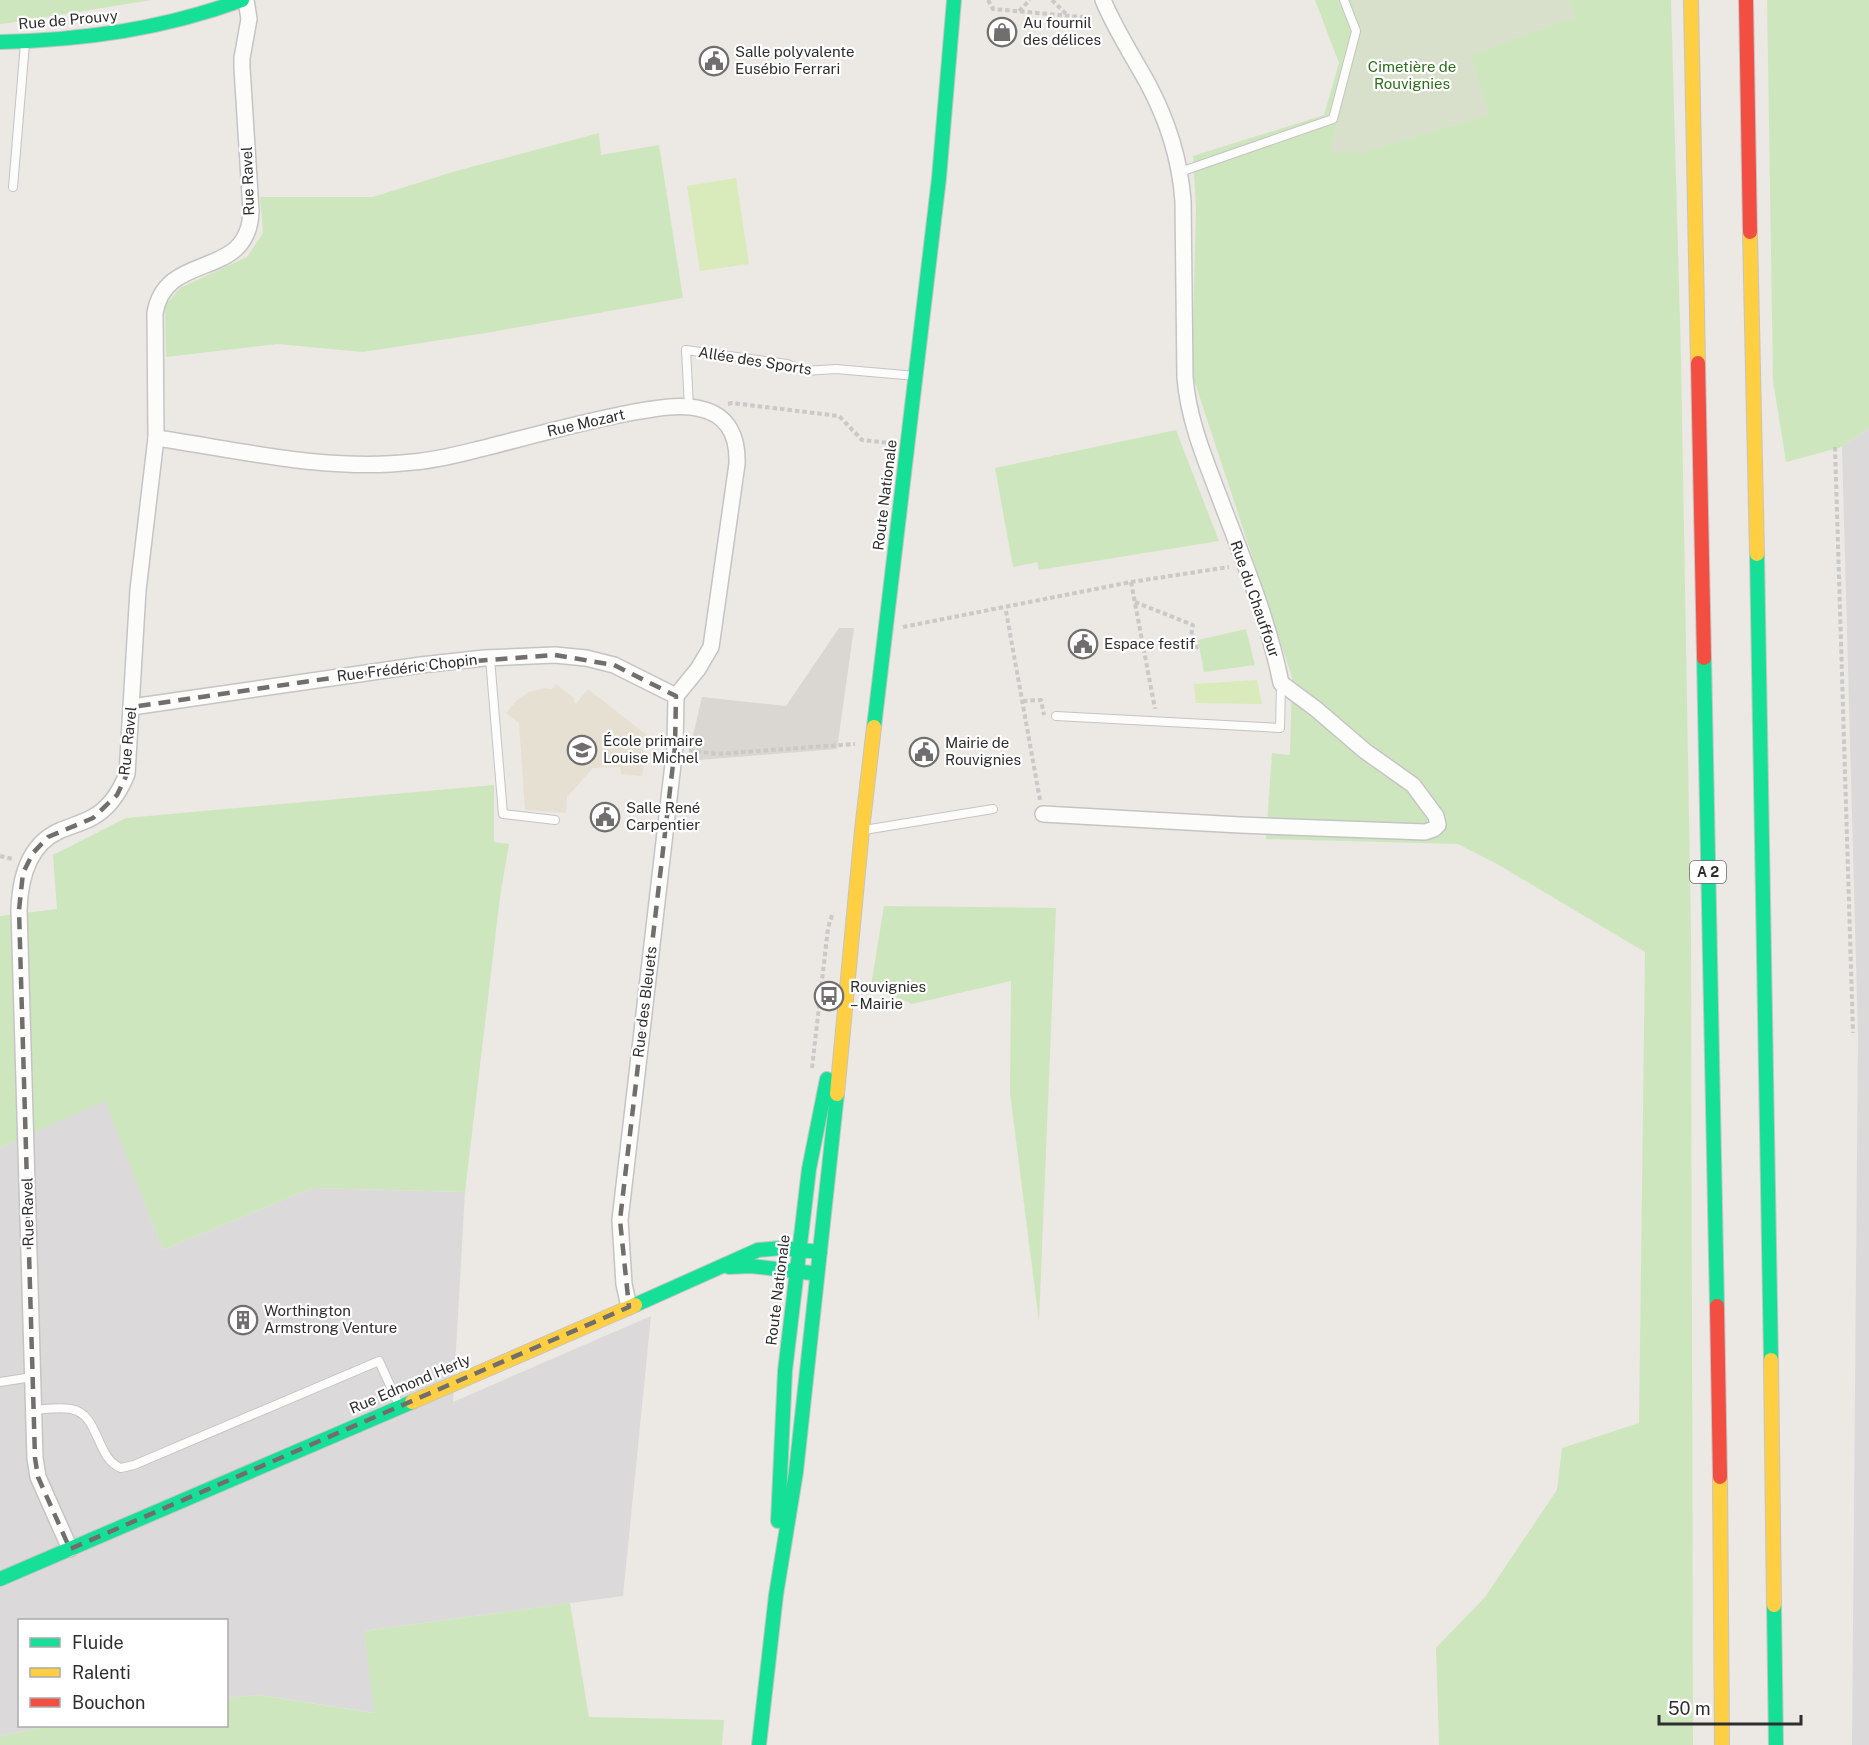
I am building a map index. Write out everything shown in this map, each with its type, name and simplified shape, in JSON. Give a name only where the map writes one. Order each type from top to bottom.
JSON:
[{"type":"main road","name":"Rue de Prouvy","points":[[0,42],[25,42],[110,34],[185,20],[244,0]]},
{"type":"main road","name":"Route Nationale","points":[[759,1745],[776,1595],[796,1472],[835,1126],[845,993],[862,830],[939,178],[954,0]]},
{"type":"main road","name":"A 2","points":[[1691,0],[1720,1466],[1722,1745]]},
{"type":"main road","points":[[1746,0],[1770,1210],[1776,1745]]},
{"type":"main road","name":"Route Nationale","points":[[776,1595],[778,1468],[782,1401],[812,1152],[845,993]]},
{"type":"main road","name":"Rue Edmond Herly","points":[[0,1579],[719,1269],[760,1249],[778,1248],[820,1252]]},
{"type":"main road","name":"Rue Edmond Herly","points":[[719,1269],[744,1265],[818,1273]]},
{"type":"street","name":"Rue Ravel","points":[[70,1549],[38,1477],[35,1458],[20,884],[33,853],[48,837],[93,818],[103,811],[117,795],[127,774],[138,590],[156,438],[154,324],[156,303],[174,279],[228,256],[236,250],[243,243],[250,226],[242,58],[249,19],[244,0]]},
{"type":"street","name":"Rue du Chauffour","points":[[1103,0],[1161,110],[1180,172],[1183,201],[1186,389],[1200,444],[1270,637],[1281,683]]},
{"type":"street","name":"Rue Mozart","points":[[156,438],[323,462],[379,465],[434,460],[614,416],[661,408],[689,407],[711,412]]},
{"type":"street","points":[[676,696],[698,669],[711,647],[737,464],[737,452],[732,432],[721,418],[711,412]]},
{"type":"street","name":"Rue Frédéric Chopin","points":[[132,707],[421,665],[490,658],[555,655],[586,658],[625,669],[676,696]]},
{"type":"street","points":[[1043,814],[1425,832],[1438,825],[1436,816],[1413,785],[1365,751],[1316,709],[1281,683]]},
{"type":"street","name":"Rue des Bleuets","points":[[628,1307],[624,1290],[621,1250],[621,1212],[675,747],[676,696]]},
{"type":"lane","points":[[1180,172],[1333,119],[1356,31],[1344,0]]},
{"type":"lane","points":[[13,187],[25,42]]},
{"type":"lane","name":"Allée des Sports","points":[[689,407],[686,350],[787,364],[805,371],[836,369],[916,376]]},
{"type":"lane","points":[[490,658],[503,814],[555,820]]},
{"type":"lane","points":[[1056,717],[1280,728],[1281,683]]},
{"type":"lane","points":[[862,830],[993,809]]},
{"type":"lane","points":[[33,1410],[69,1408],[80,1412],[90,1422],[111,1462],[121,1468],[134,1465],[379,1361],[399,1407]]},
{"type":"lane","points":[[0,1382],[32,1377]]},
{"type":"path","points":[[988,0],[993,9],[1112,19]]},
{"type":"path","points":[[1019,11],[1030,0]]},
{"type":"path","points":[[1052,0],[1068,16]]},
{"type":"path","points":[[711,412],[732,403],[839,416],[862,440],[907,446]]},
{"type":"path","points":[[1835,447],[1853,1033]]},
{"type":"path","points":[[886,630],[1131,582],[1245,565]]},
{"type":"path","points":[[1131,582],[1158,722]]},
{"type":"path","points":[[1134,601],[1193,625],[1189,646],[1199,646]]},
{"type":"path","points":[[1006,611],[1043,814]]},
{"type":"path","points":[[1023,701],[1041,700],[1044,716],[1056,717]]},
{"type":"path","points":[[675,747],[716,754],[873,743]]},
{"type":"highlighted area","points":[[555,655],[614,665],[676,696],[675,747],[620,1220],[629,1307],[70,1549],[38,1477],[35,1458],[19,910],[23,873],[33,853],[48,837],[93,818],[117,795],[127,774],[132,707],[421,665]]},
{"type":"shaded area","points":[[1869,428],[1869,1745],[1852,1745],[1858,1036],[1842,447]]},
{"type":"shaded area","points":[[839,628],[854,628],[837,749],[687,761],[702,697],[786,706]]},
{"type":"shaded area","name":"École primaire Louise Michel","points":[[556,684],[575,699],[573,701],[576,704],[588,689],[648,736],[640,747],[646,753],[642,776],[621,774],[620,767],[593,768],[567,797],[566,813],[525,810],[519,723],[506,713],[517,700],[529,692],[545,688],[552,689]]},
{"type":"shaded area","points":[[105,1100],[163,1250],[312,1188],[465,1192],[453,1402],[651,1316],[623,1596],[364,1631],[375,1713],[259,1695],[228,1698],[228,1619],[18,1619],[18,1727],[44,1727],[0,1736],[0,1148]]},
{"type":"green space","points":[[0,0],[152,0],[0,24]]},
{"type":"green space","points":[[1315,0],[1671,0],[1681,357],[1691,931],[1693,1745],[1439,1745],[1436,1648],[1485,1597],[1557,1490],[1562,1448],[1639,1423],[1645,952],[1497,864],[1458,844],[1266,839],[1272,753],[1290,755],[1292,677],[1192,374],[1196,207],[1193,156],[1324,115],[1339,63]]},
{"type":"green space","name":"Cimetière de Rouvignies","points":[[1352,0],[1569,0],[1575,17],[1471,55],[1489,115],[1361,153],[1329,153],[1362,31]]},
{"type":"green space","points":[[1767,0],[1869,0],[1869,428],[1842,447],[1786,462],[1773,381]]},
{"type":"green space","points":[[599,133],[601,155],[659,145],[683,298],[363,352],[277,344],[166,357],[165,306],[180,288],[247,257],[263,233],[260,197],[373,197],[456,171]]},
{"type":"green space","points":[[736,178],[749,264],[700,271],[687,186]]},
{"type":"green space","points":[[1176,430],[1219,541],[1039,570],[1037,562],[1013,567],[995,468]]},
{"type":"green space","points":[[1246,629],[1255,665],[1204,672],[1198,640]]},
{"type":"green space","points":[[1257,680],[1262,704],[1196,703],[1194,684]]},
{"type":"green space","points":[[494,785],[494,842],[509,844],[500,897],[465,1192],[312,1188],[163,1250],[105,1101],[0,1148],[0,916],[57,909],[53,855],[126,818]]},
{"type":"green space","points":[[884,906],[1056,908],[1039,1322],[1010,1093],[1011,981],[912,1004],[871,986]]},
{"type":"green space","points":[[570,1603],[589,1717],[724,1720],[722,1745],[0,1745],[0,1736],[44,1727],[228,1727],[228,1698],[259,1695],[374,1713],[364,1631]]},
{"type":"traffic: fast","points":[[0,42],[62,39],[153,26],[242,0]]},
{"type":"traffic: fast","points":[[874,727],[939,178],[954,0]]},
{"type":"traffic: fast","points":[[1757,554],[1771,1360]]},
{"type":"traffic: fast","points":[[1704,658],[1717,1306]]},
{"type":"traffic: fast","points":[[778,1521],[785,1371],[809,1169],[827,1079]]},
{"type":"traffic: fast","points":[[759,1745],[776,1595],[796,1472],[837,1094]]},
{"type":"traffic: fast","points":[[635,1305],[758,1250],[781,1248],[820,1252]]},
{"type":"traffic: fast","points":[[729,1267],[751,1266],[811,1273]]},
{"type":"traffic: fast","points":[[0,1579],[412,1402]]},
{"type":"traffic: fast","points":[[1774,1605],[1776,1745]]},
{"type":"traffic: slow","points":[[1691,0],[1698,363]]},
{"type":"traffic: slow","points":[[1750,232],[1757,554]]},
{"type":"traffic: slow","points":[[837,1094],[874,727]]},
{"type":"traffic: slow","points":[[412,1402],[635,1305]]},
{"type":"traffic: slow","points":[[1771,1360],[1774,1605]]},
{"type":"traffic: slow","points":[[1720,1477],[1722,1745]]},
{"type":"traffic: jam","points":[[1746,0],[1750,232]]},
{"type":"traffic: jam","points":[[1698,363],[1704,658]]},
{"type":"traffic: jam","points":[[1717,1306],[1720,1477]]},
{"type":"place","name":"Au fournil des délices","points":[[1002,32]]},
{"type":"place","name":"Salle polyvalente Eusébio Ferrari","points":[[714,61]]},
{"type":"place","name":"Espace festif","points":[[1083,644]]},
{"type":"place","name":"École primaire Louise Michel","points":[[582,750]]},
{"type":"place","name":"Mairie de Rouvignies","points":[[924,752]]},
{"type":"place","name":"Salle René Carpentier","points":[[605,817]]},
{"type":"place","name":"Rouvignies – Mairie","points":[[829,996]]},
{"type":"place","name":"Worthington Armstrong Venture","points":[[243,1320]]}]
